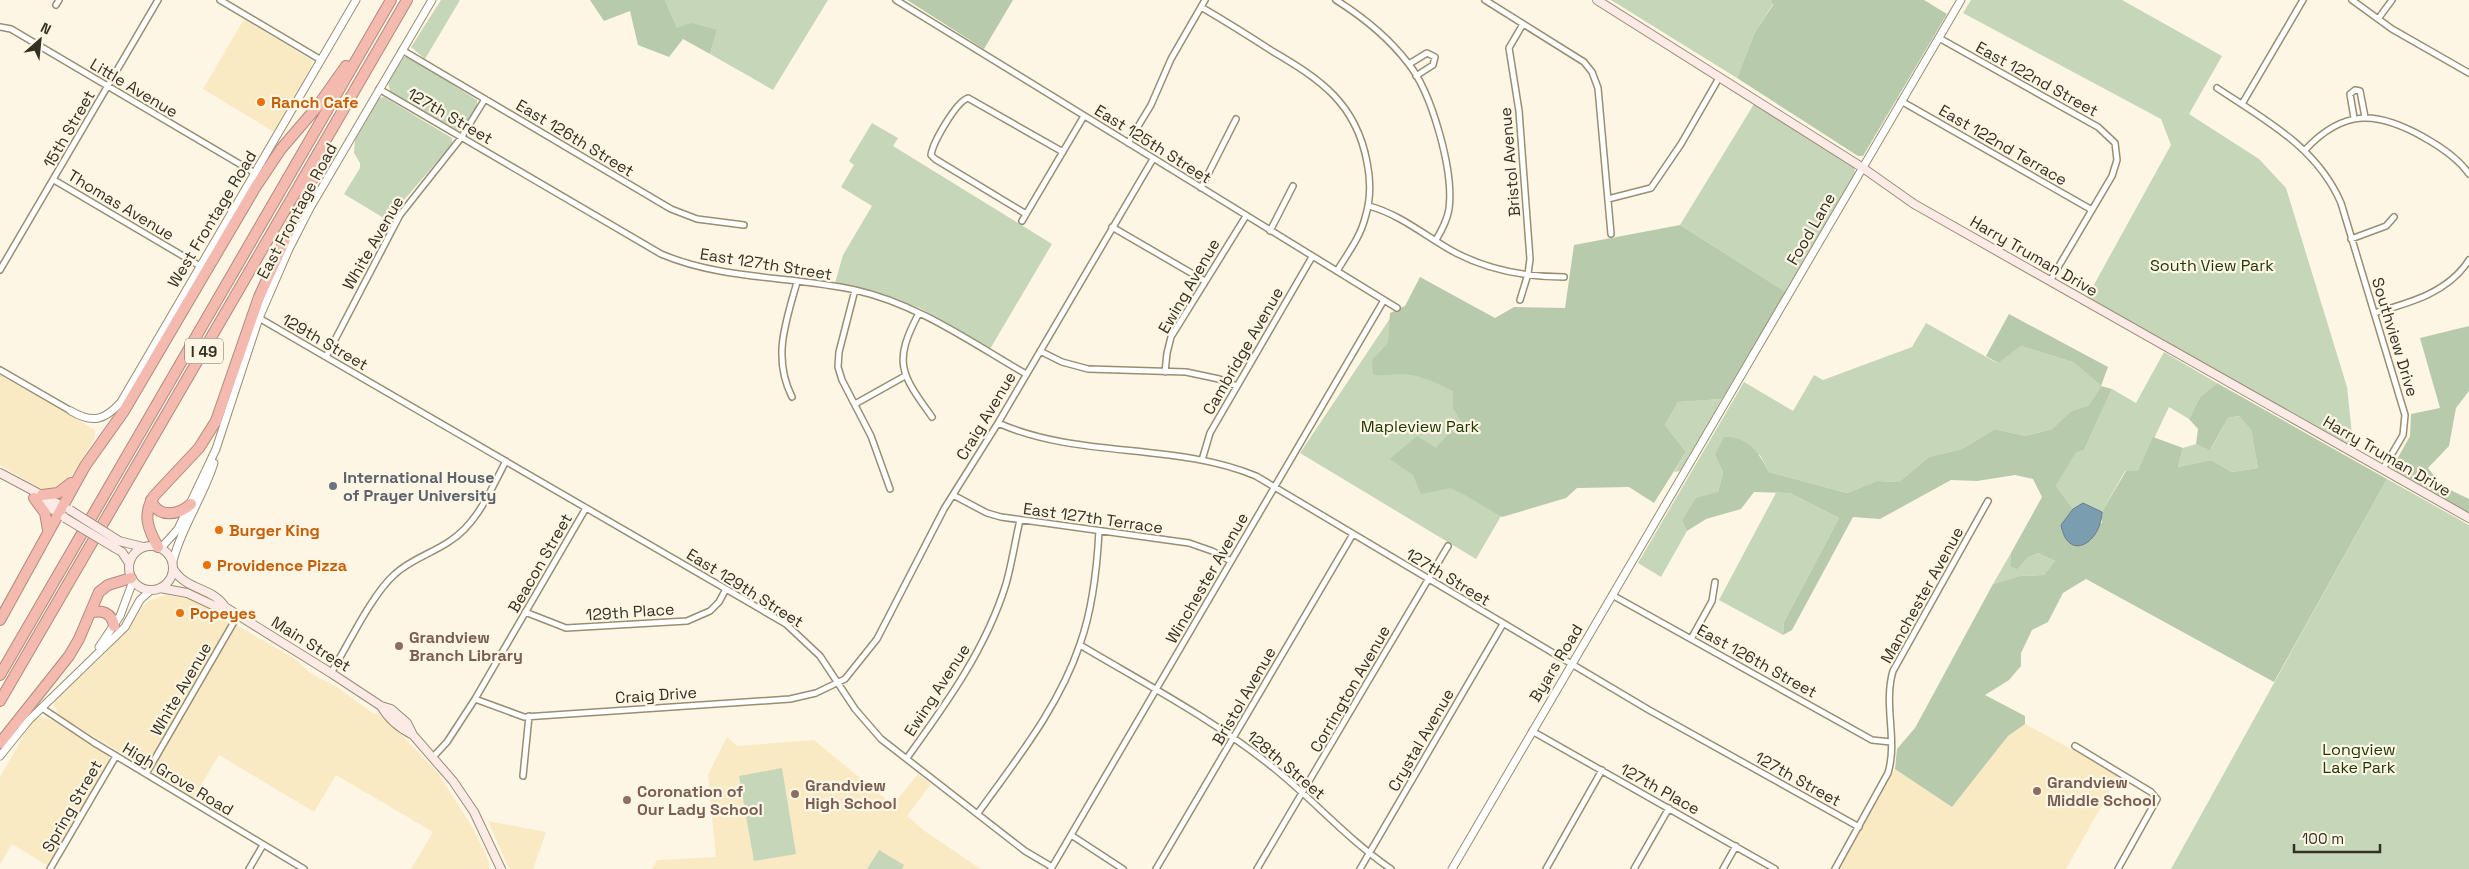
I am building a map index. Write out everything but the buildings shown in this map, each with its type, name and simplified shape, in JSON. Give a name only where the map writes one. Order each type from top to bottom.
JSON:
[{"type":"highway","name":"I 49","points":[[0,675],[391,0]]},
{"type":"highway","name":"I 49","points":[[0,701],[407,0]]},
{"type":"highway","points":[[0,620],[48,530],[63,512],[76,480],[124,411],[268,169],[331,89],[352,57],[362,50]]},
{"type":"highway","points":[[160,547],[147,524],[151,500],[199,448],[216,421],[263,289],[319,166],[336,122]]},
{"type":"highway","points":[[48,530],[45,513],[34,494],[58,493],[76,480]]},
{"type":"highway","points":[[151,500],[157,509],[173,514],[182,512],[191,504]]},
{"type":"highway","points":[[0,743],[69,656],[90,613],[96,596],[103,588],[116,581],[132,580]]},
{"type":"highway","points":[[90,613],[99,611],[107,614],[112,619],[114,626]]},
{"type":"main road","name":"Harry Truman Drive","points":[[1597,0],[1863,168],[1914,204],[2469,518]]},
{"type":"main road","points":[[0,473],[117,544],[160,547],[173,561],[174,570],[169,582],[160,588],[151,590],[141,587],[132,580],[129,563],[117,544]]},
{"type":"main road","points":[[129,563],[134,552],[143,547]]},
{"type":"main road","name":"Main Street","points":[[174,570],[185,583],[217,598],[225,607],[381,706],[392,709],[401,717],[407,723],[413,735],[434,756],[474,812],[498,866]]},
{"type":"main road","name":"Main Street","points":[[160,588],[186,593],[218,608],[225,607]]},
{"type":"street","name":"15th Street","points":[[0,270],[158,0]]},
{"type":"street","points":[[220,0],[321,60]]},
{"type":"street","name":"West Frontage Road","points":[[71,411],[79,416],[93,419],[110,414],[121,402],[356,0]]},
{"type":"street","name":"East Frontage Road","points":[[173,561],[178,543],[206,487],[216,449],[259,318],[302,224],[432,0]]},
{"type":"street","name":"East 125th Street","points":[[896,0],[1397,308]]},
{"type":"street","points":[[1128,143],[1151,106],[1171,59],[1205,0]]},
{"type":"street","points":[[1336,0],[1376,28],[1409,64],[1437,124],[1449,195],[1447,219],[1436,240]]},
{"type":"street","points":[[1485,0],[1584,62],[1592,72],[1598,88],[1611,234]]},
{"type":"street","name":"Food Lane","points":[[1685,472],[1962,0]]},
{"type":"street","points":[[2242,104],[2303,0]]},
{"type":"street","points":[[2352,0],[2378,19],[2469,73]]},
{"type":"street","points":[[2378,19],[2392,0]]},
{"type":"street","points":[[1201,7],[1313,75],[1337,97],[1354,121],[1364,147],[1370,175],[1368,206],[1358,237],[1337,272]]},
{"type":"street","name":"Bristol Avenue","points":[[1520,300],[1528,274],[1530,259],[1519,111],[1509,48],[1523,24]]},
{"type":"street","name":"Little Avenue","points":[[0,27],[11,29],[255,173]]},
{"type":"street","name":"East 122nd Street","points":[[1939,38],[2098,127],[2112,139],[2117,149],[2117,160],[2112,176],[2092,210]]},
{"type":"street","name":"East 126th Street","points":[[402,50],[671,209],[697,219],[744,225]]},
{"type":"street","points":[[1409,64],[1427,53],[1435,57],[1433,64],[1416,76]]},
{"type":"street","points":[[1608,199],[1651,188],[1681,144],[1719,78]]},
{"type":"street","name":"Southview Drive","points":[[2217,88],[2286,133],[2305,150],[2334,186],[2405,415],[2403,435],[2383,469]]},
{"type":"street","name":"127th Street","points":[[379,89],[509,165]]},
{"type":"street","points":[[2354,118],[2350,94],[2355,90],[2360,90],[2365,117]]},
{"type":"street","points":[[1026,214],[931,155],[933,147],[959,103],[968,98],[1063,152]]},
{"type":"street","name":"White Avenue","points":[[326,357],[400,215],[461,138],[485,99]]},
{"type":"street","name":"East 122nd Terrace","points":[[1902,101],[2092,210]]},
{"type":"street","points":[[1022,221],[1084,116]]},
{"type":"street","points":[[2305,150],[2326,131],[2354,118],[2365,117],[2391,121],[2405,126],[2452,156],[2469,174]]},
{"type":"street","points":[[1201,188],[1236,119]]},
{"type":"street","name":"Craig Avenue","points":[[839,683],[857,667],[877,639],[953,495],[1153,159]]},
{"type":"street","name":"East 127th Street","points":[[509,165],[661,254],[680,262],[703,269],[855,290],[882,298],[919,313],[1026,374]]},
{"type":"street","name":"Thomas Avenue","points":[[54,180],[200,266]]},
{"type":"street","points":[[1270,231],[1293,186]]},
{"type":"street","points":[[1368,206],[1397,216],[1477,262],[1528,274],[1564,277]]},
{"type":"street","points":[[2050,281],[2092,210]]},
{"type":"street","name":"Ewing Avenue","points":[[1165,372],[1167,353],[1172,338],[1246,216]]},
{"type":"street","points":[[2352,239],[2386,226],[2394,217]]},
{"type":"street","points":[[1112,227],[1205,281]]},
{"type":"street","name":"Cambridge Avenue","points":[[1202,460],[1210,433],[1312,257]]},
{"type":"street","points":[[2374,312],[2426,296],[2446,283],[2469,260]]},
{"type":"street","points":[[792,397],[787,386],[781,342],[797,282]]},
{"type":"street","points":[[855,290],[839,352],[838,367],[842,380],[871,436],[890,489]]},
{"type":"street","name":"Winchester Avenue","points":[[1052,868],[1384,300]]},
{"type":"street","points":[[919,313],[904,345],[903,364],[905,376],[932,417]]},
{"type":"street","name":"129th Street","points":[[259,318],[379,387]]},
{"type":"street","points":[[1040,351],[1062,362],[1088,369],[1201,374],[1237,386]]},
{"type":"street","points":[[0,370],[71,411]]},
{"type":"street","points":[[855,404],[905,376]]},
{"type":"street","name":"East 129th Street","points":[[379,387],[798,633],[820,656],[868,726],[1025,851],[1052,868]]},
{"type":"street","name":"127th Street","points":[[998,422],[1041,438],[1202,460],[1236,467],[1275,486],[1428,580],[1571,664],[1859,827]]},
{"type":"street","name":"East Frontage Road","points":[[160,547],[174,535],[191,504],[216,449]]},
{"type":"street","points":[[331,673],[386,582],[405,566],[450,542],[465,530],[476,515],[506,461]]},
{"type":"street","name":"Byars Road","points":[[1452,869],[1685,472]]},
{"type":"street","name":"East 127th Terrace","points":[[953,495],[987,513],[1020,520],[1189,543],[1212,551],[1231,561]]},
{"type":"street","name":"Manchester Avenue","points":[[1835,869],[1888,773],[1892,761],[1888,694],[1893,671],[1988,501]]},
{"type":"street","name":"Beacon Street","points":[[434,756],[447,742],[475,699],[586,508]]},
{"type":"street","name":"Ewing Avenue","points":[[907,758],[957,687],[983,641],[1006,583],[1020,520]]},
{"type":"street","points":[[978,813],[1034,735],[1080,645],[1094,585],[1099,531]]},
{"type":"street","name":"Bristol Avenue","points":[[1156,869],[1354,534]]},
{"type":"street","name":"Corrington Avenue","points":[[1257,869],[1448,546]]},
{"type":"street","points":[[93,656],[126,605],[132,580]]},
{"type":"street","points":[[1691,639],[1712,601],[1715,582]]},
{"type":"street","name":"129th Place","points":[[525,612],[566,628],[687,621],[710,611],[719,602],[726,589]]},
{"type":"street","points":[[0,756],[20,730],[93,656],[125,627],[140,600],[151,590]]},
{"type":"street","name":"East 126th Street","points":[[1612,595],[1872,740],[1891,742]]},
{"type":"street","name":"White Avenue","points":[[146,774],[238,615]]},
{"type":"street","name":"Crystal Avenue","points":[[1360,869],[1503,624]]},
{"type":"street","name":"128th Street","points":[[1080,645],[1156,690],[1270,764],[1369,854],[1392,869]]},
{"type":"street","name":"Craig Drive","points":[[475,699],[504,711],[529,716],[790,699],[816,693],[839,683]]},
{"type":"street","name":"High Grove Road","points":[[42,708],[116,756],[304,869]]},
{"type":"street","points":[[523,776],[529,716]]},
{"type":"street","name":"127th Place","points":[[1532,731],[1775,869]]},
{"type":"street","points":[[2074,746],[2151,792],[2157,799],[2118,869]]},
{"type":"street","name":"Spring Street","points":[[50,869],[116,756]]},
{"type":"street","points":[[1546,869],[1602,770]]},
{"type":"street","points":[[1634,869],[1669,808]]},
{"type":"street","points":[[1072,835],[1123,869]]},
{"type":"street","points":[[249,869],[263,845]]},
{"type":"street","points":[[1723,869],[1736,846]]},
{"type":"shaded area","points":[[244,19],[311,60],[312,66],[274,132],[203,89]]},
{"type":"shaded area","points":[[0,373],[95,430],[95,438],[69,480],[61,489],[41,489],[0,465]]},
{"type":"shaded area","points":[[166,595],[194,600],[226,619],[228,625],[148,763],[143,766],[63,718],[58,714],[54,705],[56,698],[102,657],[132,623],[143,606],[150,600]]},
{"type":"shaded area","points":[[238,626],[294,658],[309,672],[337,687],[374,714],[378,714],[402,735],[437,772],[454,798],[473,828],[489,862],[489,869],[411,869],[433,832],[336,775],[314,812],[219,755],[193,798],[156,774],[153,767],[234,627]]},
{"type":"shaded area","points":[[34,718],[52,720],[108,754],[109,760],[48,866],[12,844],[0,865],[0,777]]},
{"type":"shaded area","name":"Grandview Middle School","points":[[2025,724],[2119,775],[2066,869],[1839,869],[1895,769],[1952,807],[2008,736]]},
{"type":"shaded area","name":"Grandview High School","points":[[727,737],[737,746],[814,740],[893,805],[918,774],[931,784],[907,816],[926,832],[981,869],[652,869],[657,860],[716,857],[708,775]]},
{"type":"shaded area","points":[[488,821],[546,832],[533,869],[509,869]]},
{"type":"green space","points":[[441,0],[460,0],[425,59],[411,47]]},
{"type":"green space","points":[[590,0],[665,0],[677,28],[691,23],[717,30],[710,54],[683,39],[669,57],[638,45],[630,11],[604,21]]},
{"type":"green space","points":[[665,0],[828,0],[773,90],[710,54],[717,30],[677,28]]},
{"type":"green space","points":[[907,0],[1013,0],[984,49]]},
{"type":"green space","points":[[1611,0],[1771,0],[1773,4],[1755,32],[1737,78]]},
{"type":"green space","points":[[1771,0],[1924,0],[1947,14],[1863,156],[1858,156],[1737,78],[1755,32],[1773,5]]},
{"type":"green space","name":"South View Park","points":[[1971,0],[2122,0],[2222,56],[2189,114],[2259,159],[2286,188],[2347,387],[2354,453],[2085,301],[2171,145],[2161,119],[1963,13]]},
{"type":"green space","points":[[404,57],[409,57],[477,100],[477,106],[463,129],[457,130],[390,91],[388,82]]},
{"type":"green space","points":[[384,97],[452,138],[452,144],[404,200],[390,224],[383,224],[382,217],[344,194],[360,168],[360,163],[354,153],[355,139],[379,98]]},
{"type":"green space","points":[[1754,104],[1854,167],[1855,173],[1786,292],[1680,225]]},
{"type":"green space","points":[[872,123],[898,138],[893,146],[1052,244],[990,349],[920,308],[888,296],[835,283],[843,255],[872,206],[841,187],[854,165],[849,161]]},
{"type":"green space","points":[[1680,225],[1786,292],[1722,399],[1678,402],[1665,425],[1686,452],[1654,503],[1629,487],[1577,488],[1566,498],[1502,517],[1450,488],[1421,494],[1413,475],[1390,459],[1417,436],[1436,448],[1449,433],[1459,432],[1462,423],[1453,408],[1453,391],[1428,379],[1407,374],[1373,374],[1372,360],[1388,343],[1390,313],[1405,306],[1420,277],[1495,318],[1514,307],[1565,308],[1574,245]]},
{"type":"green space","name":"Mapleview Park","points":[[1397,308],[1558,418],[1476,559],[1300,453]]},
{"type":"green space","points":[[2009,314],[2108,367],[2101,386],[2073,362],[2021,346],[1998,363],[1986,356]]},
{"type":"green space","points":[[1926,323],[1997,363],[2021,346],[2073,362],[2101,386],[2089,405],[2071,411],[2052,429],[2025,436],[1995,429],[1962,449],[1929,457],[1899,482],[1877,481],[1847,493],[1769,472],[1760,455],[1715,455],[1723,472],[1718,492],[1682,521],[1687,531],[1661,577],[1638,563],[1744,382],[1793,411],[1814,375],[1823,380],[1912,347]]},
{"type":"green space","points":[[2469,326],[2469,391],[2456,408],[2449,446],[2428,468],[2442,486],[2469,499],[2469,513],[2394,470],[2395,463],[2410,436],[2411,414],[2440,408],[2420,338]]},
{"type":"green space","points":[[2164,352],[2217,383],[2200,397],[2189,419],[2169,407],[2138,472],[2125,471],[2102,512],[2083,503],[2073,509],[2056,486],[2076,451],[2084,450],[2112,389],[2136,403]]},
{"type":"green space","points":[[2217,383],[2387,479],[2274,682],[2086,579],[2063,593],[2048,622],[2032,630],[2021,653],[2021,666],[2009,680],[1985,695],[2025,716],[2025,724],[2008,736],[1952,807],[1895,769],[1897,749],[1915,728],[1993,584],[2020,576],[2044,575],[2055,561],[2038,553],[2027,558],[2017,569],[2010,566],[2011,553],[2042,497],[2033,479],[2015,475],[1977,481],[1951,480],[1880,519],[1853,517],[1792,630],[1783,635],[1784,622],[1839,518],[1790,493],[1754,492],[1741,509],[1706,519],[1687,531],[1682,521],[1696,498],[1718,492],[1723,472],[1715,455],[1724,437],[1740,439],[1752,447],[1769,472],[1847,493],[1877,481],[1899,482],[1929,457],[1962,449],[1995,429],[2025,436],[2052,429],[2071,411],[2089,405],[2101,386],[2112,389],[2084,450],[2076,452],[2056,486],[2073,509],[2061,525],[2063,534],[2102,523],[2102,512],[2126,471],[2138,471],[2153,437],[2183,448],[2178,467],[2211,460],[2232,472],[2258,468],[2251,430],[2239,416],[2228,418],[2210,450],[2196,444],[2198,429],[2189,419],[2200,397]]},
{"type":"green space","points":[[1722,399],[1680,471],[1674,472],[1686,452],[1665,425],[1678,402]]},
{"type":"green space","points":[[2239,416],[2251,430],[2258,468],[2232,472],[2211,460],[2178,467],[2183,448],[2196,444],[2211,449],[2228,418]]},
{"type":"green space","name":"Longview Lake Park","points":[[2387,479],[2469,525],[2469,869],[2171,869]]},
{"type":"green space","points":[[1776,493],[1790,493],[1839,518],[1784,622],[1783,635],[1719,600]]},
{"type":"green space","points":[[2011,553],[2010,566],[2038,553],[2055,561],[2044,575],[2020,576],[1993,584]]},
{"type":"green space","points":[[782,768],[796,854],[754,861],[739,776]]},
{"type":"green space","points":[[879,850],[904,865],[902,869],[867,869]]},
{"type":"water","points":[[2083,503],[2102,512],[2096,532],[2090,540],[2077,546],[2070,543],[2065,537],[2061,525],[2073,509]]},
{"type":"place","name":"Ranch Cafe","points":[[261,102]]},
{"type":"place","name":"International House of Prayer University","points":[[333,486]]},
{"type":"place","name":"Burger King","points":[[219,530]]},
{"type":"place","name":"Providence Pizza","points":[[207,565]]},
{"type":"place","name":"Popeyes","points":[[180,613]]},
{"type":"place","name":"Grandview Branch Library","points":[[399,646]]},
{"type":"place","name":"Grandview Middle School","points":[[2037,791]]},
{"type":"place","name":"Grandview High School","points":[[795,794]]},
{"type":"place","name":"Coronation of Our Lady School","points":[[627,800]]}]
